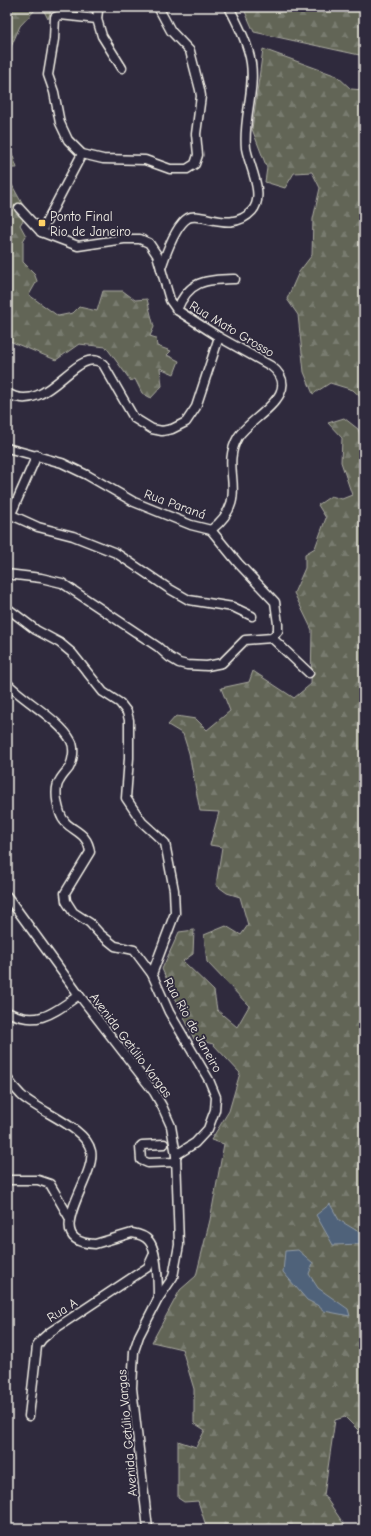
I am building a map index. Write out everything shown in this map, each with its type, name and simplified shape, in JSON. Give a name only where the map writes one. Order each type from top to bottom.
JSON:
[{"type":"street","points":[[94,7],[98,11],[97,19],[102,36],[122,68]]},
{"type":"street","points":[[97,19],[57,15],[54,20],[54,39],[48,75],[54,92],[60,123],[68,140],[82,154],[103,159],[145,160],[175,170],[187,169],[197,160],[198,149],[196,134],[201,96],[192,58],[187,46],[171,31],[158,7]]},
{"type":"street","points":[[161,268],[170,246],[181,226],[189,218],[192,217],[220,222],[229,221],[245,217],[252,211],[258,202],[257,192],[246,149],[245,131],[250,95],[251,64],[242,31],[229,7]]},
{"type":"street","points":[[19,208],[41,232],[82,154]]},
{"type":"street","name":"Rua Mato Grosso","points":[[41,232],[78,246],[124,239],[140,239],[152,245],[161,268],[170,300],[177,310],[271,366],[280,375],[282,386],[277,400],[240,435],[236,441],[233,452],[233,503],[229,513],[211,530]]},
{"type":"street","points":[[177,310],[182,298],[188,290],[195,285],[210,280],[235,280]]},
{"type":"street","points":[[7,393],[19,399],[35,398],[83,363],[95,360],[103,364],[134,418],[152,429],[162,431],[172,429],[186,422],[196,407],[220,337]]},
{"type":"street","name":"Rua Paraná","points":[[7,448],[37,455],[76,469],[134,502],[171,518],[211,530],[275,602],[278,631],[272,638]]},
{"type":"street","points":[[37,455],[9,513],[38,527],[73,536],[116,553],[168,588],[189,600],[233,607],[252,616]]},
{"type":"street","points":[[7,574],[40,578],[62,583],[158,647],[169,657],[187,665],[201,667],[218,664],[245,640],[272,638],[309,673]]},
{"type":"street","name":"Rua Rio de Janeiro","points":[[7,608],[36,630],[60,643],[72,653],[103,692],[123,706],[129,716],[129,773],[126,798],[142,822],[165,844],[174,890],[175,913],[152,974],[169,1012],[209,1080],[216,1097],[215,1110],[208,1129],[195,1143],[176,1158]]},
{"type":"street","points":[[7,683],[63,731],[71,741],[73,749],[70,767],[58,781],[56,789],[58,804],[60,814],[66,823],[86,837],[90,852],[65,893],[66,901],[73,912],[90,923],[98,933],[115,946],[134,950],[152,974]]},
{"type":"street","name":"Avenida Getúlio Vargas","points":[[7,896],[79,995],[154,1092],[171,1126],[176,1158],[178,1255],[173,1278],[158,1299],[136,1343],[132,1374],[148,1529]]},
{"type":"street","points":[[7,1012],[19,1018],[29,1019],[46,1017],[79,995]]},
{"type":"street","points":[[7,1078],[21,1095],[75,1130],[85,1138],[89,1144],[92,1157],[90,1166],[69,1217]]},
{"type":"street","points":[[164,1144],[142,1145],[140,1147],[142,1160],[148,1163],[176,1158]]},
{"type":"street","points":[[7,1180],[38,1180],[50,1184],[69,1217],[73,1235],[80,1241],[95,1244],[132,1233],[148,1240],[152,1246],[154,1254],[158,1299]]},
{"type":"street","name":"Rua A","points":[[29,1416],[35,1355],[39,1342],[50,1332],[148,1268],[154,1254]]},
{"type":"green space","points":[[7,7],[52,7],[48,19],[44,11],[36,9],[20,26],[7,56]]},
{"type":"green space","points":[[243,7],[364,7],[364,56],[254,32]]},
{"type":"green space","points":[[263,49],[337,76],[351,89],[364,90],[364,400],[353,390],[330,383],[313,394],[304,372],[298,315],[287,299],[299,272],[312,255],[313,219],[320,188],[312,172],[294,173],[285,188],[265,182],[267,168],[252,129]]},
{"type":"green space","points":[[7,116],[10,122],[8,142],[17,168],[7,168]]},
{"type":"green space","points":[[7,176],[24,207],[25,217],[20,225],[26,236],[23,241],[23,262],[34,273],[37,281],[29,295],[58,316],[73,313],[79,307],[97,311],[103,291],[123,291],[135,300],[147,299],[154,327],[150,336],[156,338],[157,346],[171,351],[167,355],[179,361],[174,374],[160,368],[162,386],[151,398],[142,393],[135,379],[131,381],[106,347],[79,344],[56,360],[7,340]]},
{"type":"green space","points":[[344,418],[358,429],[364,444],[364,1436],[345,1417],[335,1420],[324,1495],[345,1526],[345,1529],[207,1529],[198,1501],[184,1502],[178,1498],[178,1441],[196,1447],[205,1430],[194,1423],[194,1389],[182,1349],[152,1342],[180,1290],[196,1276],[210,1220],[224,1144],[211,1140],[229,1111],[240,1073],[213,1044],[194,1039],[162,969],[179,932],[194,930],[193,954],[183,961],[214,991],[217,1010],[237,1027],[249,1006],[207,962],[204,935],[226,926],[241,935],[248,925],[240,897],[227,893],[216,885],[222,847],[210,845],[219,812],[200,811],[189,753],[183,734],[168,725],[176,716],[196,719],[207,730],[230,711],[221,688],[249,682],[253,671],[294,698],[311,684],[312,630],[294,593],[305,568],[305,554],[315,548],[326,518],[318,505],[331,496],[342,499],[352,495],[341,462],[342,438],[328,423]]},
{"type":"green space","points":[[364,1436],[364,1490],[361,1479]]},
{"type":"water","points":[[330,1204],[339,1220],[364,1235],[363,1244],[333,1245],[316,1215]]},
{"type":"water","points":[[298,1250],[313,1263],[309,1274],[318,1288],[348,1309],[350,1316],[324,1311],[317,1305],[307,1300],[283,1272],[285,1251]]},
{"type":"place","name":"Ponto Final Rio de Janeiro","points":[[42,223]]}]
